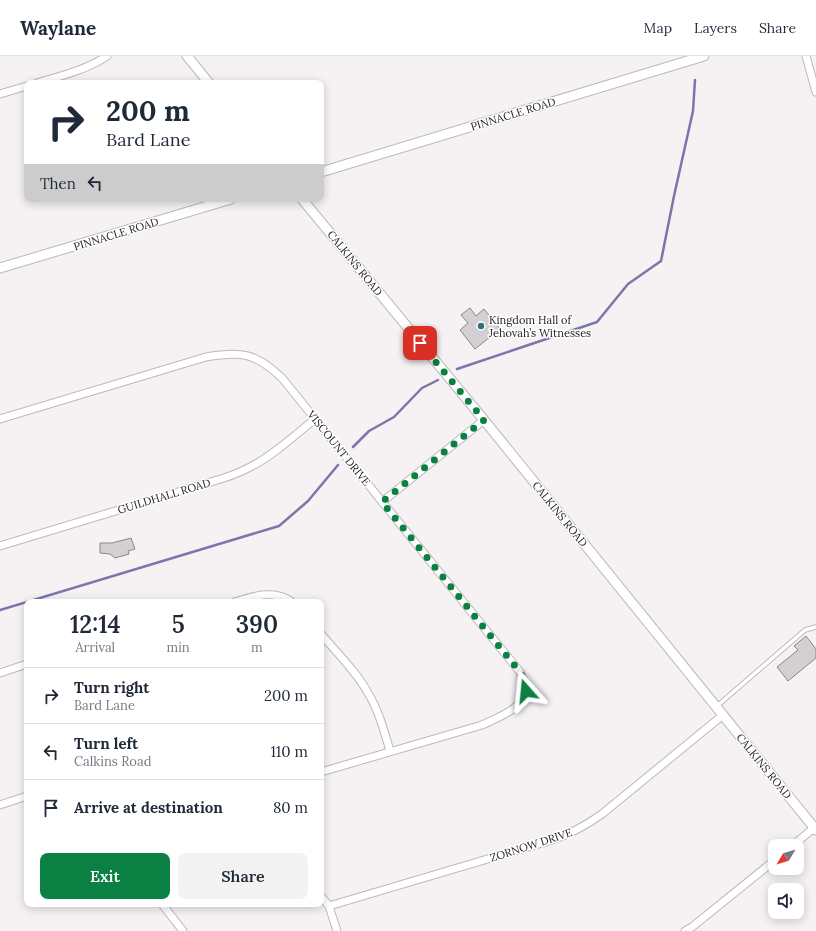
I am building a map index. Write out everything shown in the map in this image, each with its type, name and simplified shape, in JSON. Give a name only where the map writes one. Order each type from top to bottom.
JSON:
[{"type":"main road","points":[[187,56],[207,80]]},
{"type":"main road","name":"PINNACLE ROAD","points":[[324,171],[704,56]]},
{"type":"main road","name":"PINNACLE ROAD","points":[[0,268],[221,202]]},
{"type":"main road","name":"CALKINS ROAD","points":[[304,202],[484,420],[815,829]]},
{"type":"street","points":[[47,80],[74,72],[98,62],[107,56]]},
{"type":"street","points":[[806,56],[816,92]]},
{"type":"street","points":[[0,94],[24,87]]},
{"type":"street","name":"VISCOUNT DRIVE","points":[[0,419],[206,357],[231,354],[253,357],[263,362],[282,378],[520,672],[526,685],[526,691],[520,704],[500,717],[482,724],[324,771]]},
{"type":"street","name":"GUILDHALL ROAD","points":[[0,546],[235,474],[253,466],[268,456],[315,419]]},
{"type":"street","points":[[382,502],[484,420]]},
{"type":"street","points":[[245,599],[268,594],[287,599]]},
{"type":"street","points":[[324,638],[357,676],[368,692],[381,721],[390,751]]},
{"type":"street","points":[[0,673],[24,665]]},
{"type":"street","name":"ZORNOW DRIVE","points":[[329,906],[552,840],[571,833],[602,814],[723,715]]},
{"type":"street","points":[[0,805],[24,797]]},
{"type":"street","points":[[801,839],[815,829]]},
{"type":"street","points":[[685,931],[768,866]]},
{"type":"street","points":[[324,900],[329,906],[336,931]]},
{"type":"street","points":[[164,907],[183,931]]},
{"type":"lane","points":[[716,706],[805,630],[816,627]]},
{"type":"building","name":"Kingdom Hall of Jehovah’s Witnesses","points":[[470,308],[476,316],[484,309],[500,329],[475,349],[460,330],[468,323],[461,315]]},
{"type":"building","points":[[131,538],[135,549],[128,551],[129,554],[115,558],[110,554],[100,553],[100,543],[112,543]]},
{"type":"building","points":[[806,636],[816,649],[816,658],[788,681],[777,667],[798,650],[794,646]]},
{"type":"waterway","points":[[457,369],[597,322],[628,284],[661,261],[693,111],[695,80]]},
{"type":"waterway","points":[[353,447],[369,431],[394,417],[422,388],[438,380]]},
{"type":"waterway","points":[[37,599],[279,526],[308,501],[338,465]]},
{"type":"waterway","points":[[0,610],[24,603]]},
{"type":"place","name":"Kingdom Hall of Jehovah’s Witnesses","points":[[481,326]]},
{"type":"route","points":[[420,343],[484,420],[382,502],[520,672],[526,685],[526,691]]}]
